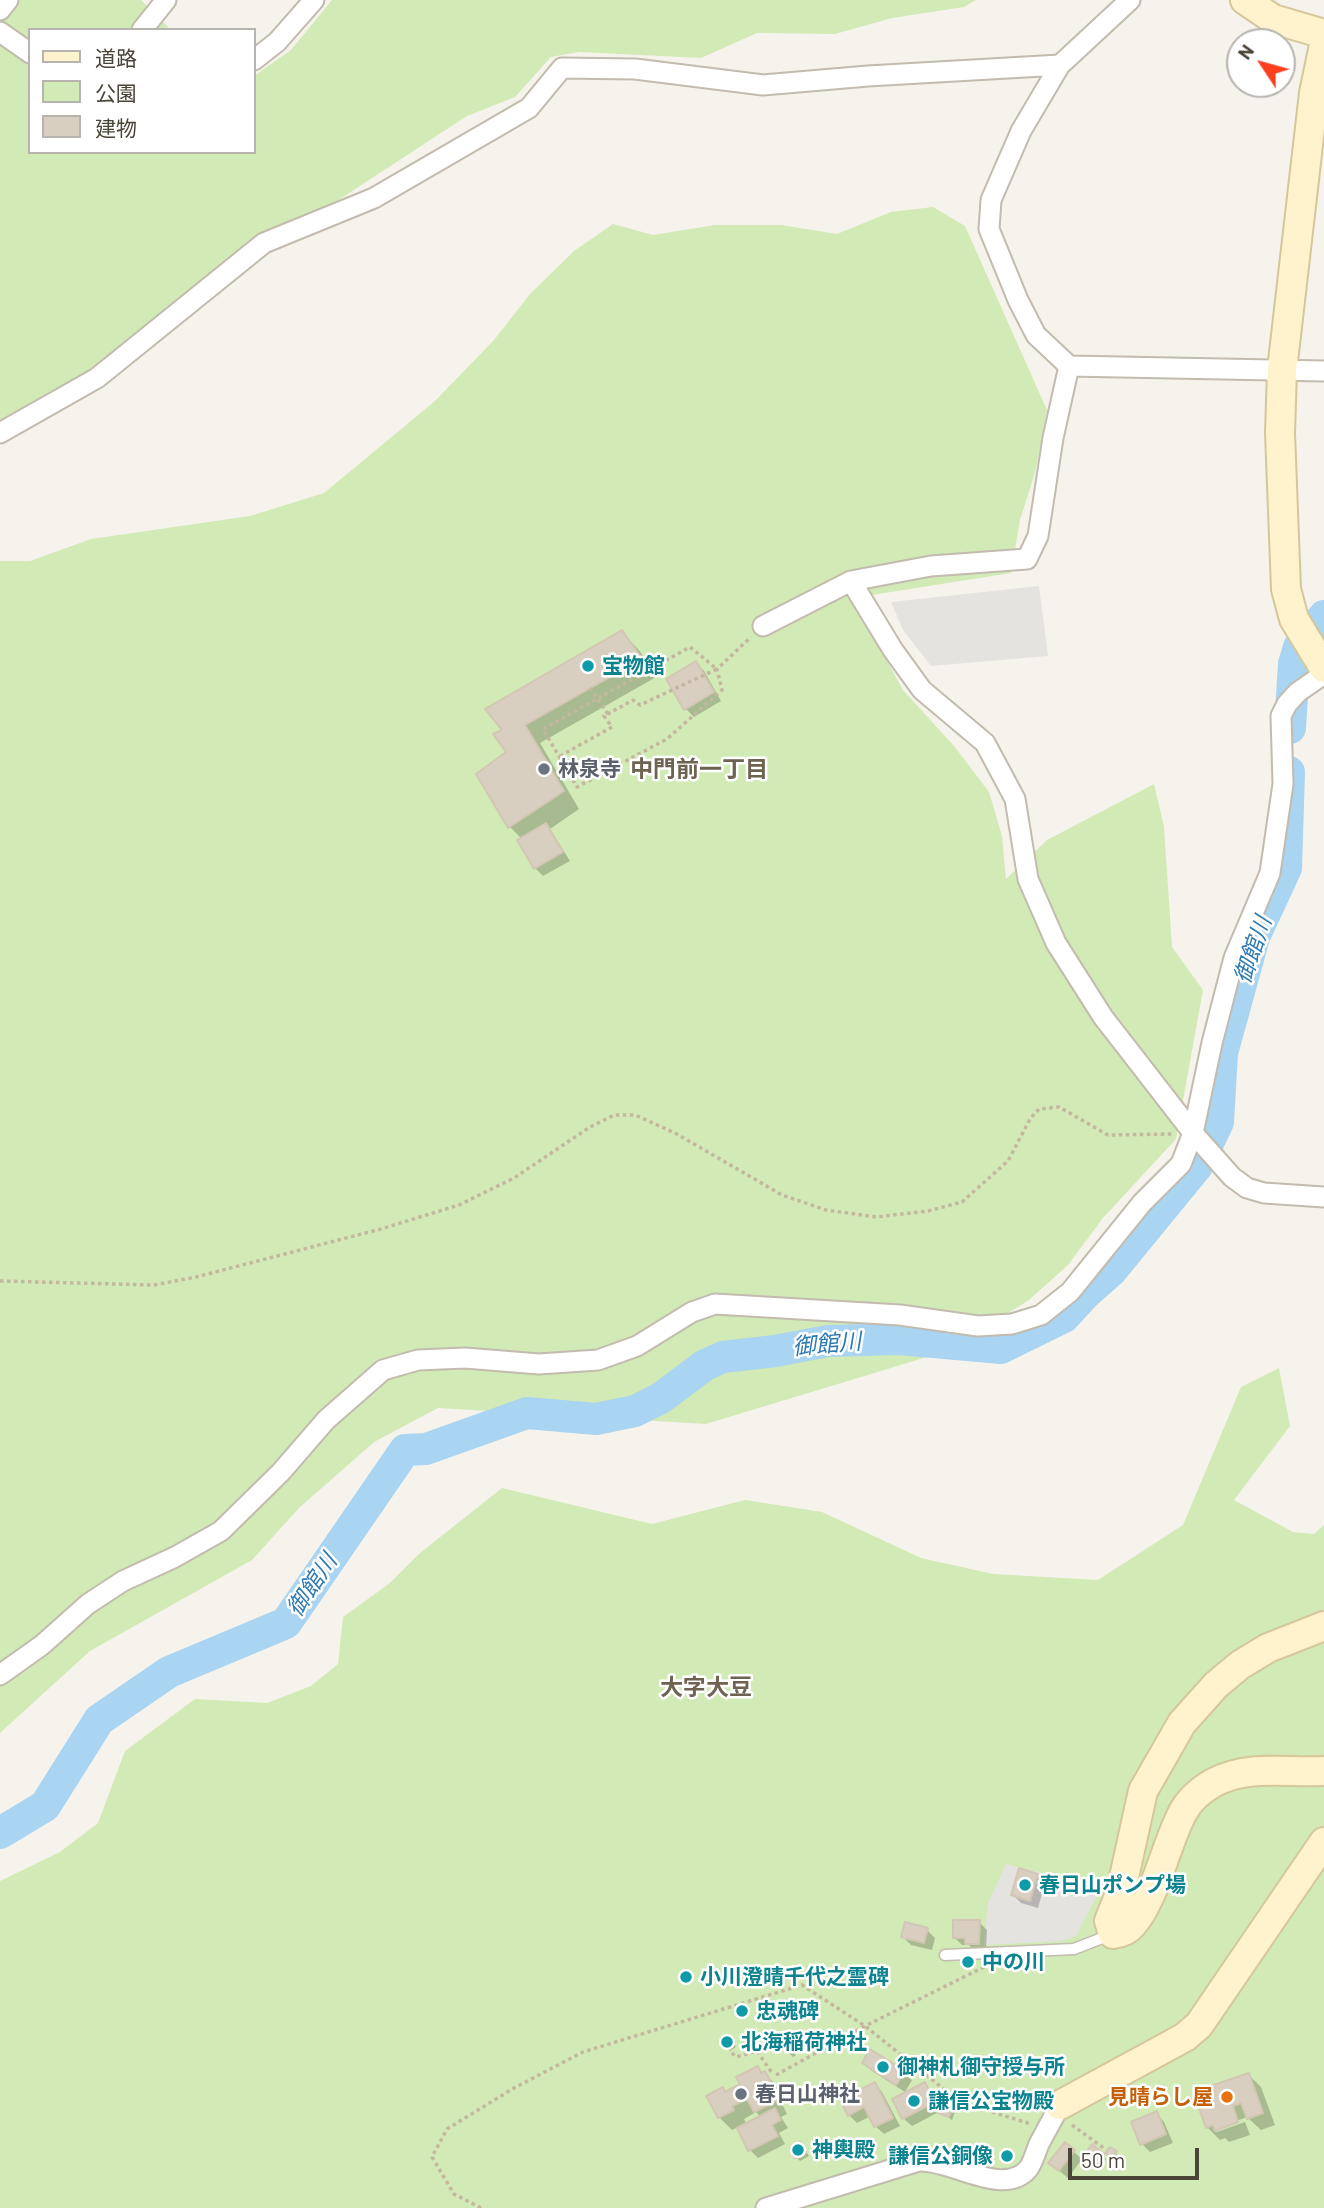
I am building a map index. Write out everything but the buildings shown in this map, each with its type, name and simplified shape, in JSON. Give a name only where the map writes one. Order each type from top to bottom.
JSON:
[{"type":"main road","points":[[1245,0],[1273,19],[1324,34]]},
{"type":"main road","points":[[1324,45],[1314,93],[1282,370],[1282,499],[1286,589],[1294,619],[1324,668]]},
{"type":"main road","points":[[1324,1626],[1268,1648],[1240,1665],[1216,1685],[1182,1723],[1143,1791],[1121,1891],[1109,1921],[1113,1934],[1122,1933],[1132,1926],[1139,1915],[1183,1812],[1195,1795],[1215,1782],[1245,1771],[1324,1771]]},
{"type":"main road","points":[[1059,2120],[1199,2025],[1324,1842]]},
{"type":"street","points":[[0,10],[8,0]]},
{"type":"street","points":[[146,28],[166,0]]},
{"type":"street","points":[[256,58],[277,42],[314,0]]},
{"type":"street","points":[[1130,0],[1060,65],[1016,142],[991,200],[989,229],[1018,300],[1036,335],[1069,366],[1324,372]]},
{"type":"street","points":[[0,32],[28,52]]},
{"type":"street","points":[[0,433],[97,378],[264,243],[374,198],[529,108],[562,68],[635,69],[763,85],[1060,65]]},
{"type":"street","points":[[763,626],[851,581],[931,566],[1027,559],[1038,536],[1053,438],[1069,366]]},
{"type":"street","points":[[851,581],[893,650],[922,690],[985,743],[1016,799],[1028,879],[1056,943],[1103,1017],[1194,1133],[1225,1169],[1247,1188],[1264,1194],[1324,1197]]},
{"type":"street","points":[[0,1675],[42,1645],[88,1604],[123,1581],[221,1531],[281,1472],[327,1420],[383,1370],[418,1360],[466,1357],[539,1364],[597,1360],[637,1346],[692,1312],[715,1304],[900,1315],[978,1326],[1012,1324],[1041,1315],[1070,1292],[1142,1203],[1181,1164],[1194,1133],[1212,1043],[1234,958],[1270,873],[1283,784],[1282,716],[1287,704],[1298,692],[1324,674]]},
{"type":"street","points":[[766,2208],[919,2161],[932,2160],[998,2182],[1015,2178],[1028,2169],[1059,2120]]},
{"type":"lane","points":[[946,1955],[1074,1949],[1113,1934]]},
{"type":"path","points":[[559,756],[612,727],[604,716],[633,700],[640,705],[717,669],[763,626]]},
{"type":"path","points":[[690,647],[717,669],[722,690],[667,739],[577,786],[543,729],[690,647]]},
{"type":"path","points":[[590,688],[608,714]]},
{"type":"path","points":[[0,1281],[154,1284],[196,1276],[381,1229],[459,1205],[514,1178],[590,1127],[614,1115],[635,1115],[675,1133],[782,1195],[826,1210],[876,1217],[928,1211],[962,1202],[1008,1161],[1030,1119],[1039,1109],[1059,1107],[1108,1135],[1194,1133]]},
{"type":"path","points":[[732,2053],[736,2057],[757,2051],[774,2074],[987,1966]]},
{"type":"path","points":[[481,2208],[454,2194],[432,2157],[447,2129],[514,2088],[583,2052],[802,1985],[865,2026],[960,2102],[1059,2120],[1105,2149]]},
{"type":"green space","points":[[0,0],[141,0],[169,28],[28,28],[28,154],[256,154],[256,75],[291,50],[332,0],[976,0],[964,7],[892,18],[835,34],[757,33],[701,58],[579,52],[551,57],[515,97],[467,116],[196,293],[86,379],[0,424]]},
{"type":"green space","points":[[933,207],[965,226],[1047,410],[1035,473],[1020,520],[1011,573],[853,598],[903,690],[954,746],[989,792],[1002,836],[1006,879],[1047,840],[1154,784],[1164,827],[1172,947],[1203,990],[1176,1139],[1103,1218],[1068,1265],[1029,1300],[950,1350],[706,1424],[438,1408],[374,1442],[299,1508],[252,1560],[90,1651],[0,1733],[0,561],[30,561],[91,539],[250,516],[324,493],[435,401],[494,340],[530,294],[574,251],[613,224],[653,235],[715,225],[781,225],[837,234],[891,212]]},
{"type":"green space","points":[[1279,1368],[1290,1426],[1234,1500],[1293,1532],[1314,1534],[1324,1525],[1324,2208],[0,2208],[0,1881],[60,1852],[98,1823],[125,1751],[195,1699],[267,1703],[311,1686],[338,1664],[343,1617],[390,1583],[420,1553],[502,1488],[652,1524],[745,1500],[822,1512],[921,1558],[993,1574],[1098,1580],[1183,1525],[1241,1387]]},
{"type":"shaded area","points":[[1039,586],[1048,656],[931,666],[903,630],[891,602]]},
{"type":"shaded area","points":[[1006,1864],[1101,1888],[1076,1936],[1062,1941],[984,1945],[988,1903]]},
{"type":"waterway","name":"御館川","points":[[1290,728],[1294,664],[1299,647],[1324,616]]},
{"type":"waterway","name":"御館川","points":[[0,1833],[45,1806],[99,1720],[169,1672],[286,1623],[405,1450],[426,1449],[527,1413],[596,1419],[635,1411],[661,1398],[705,1365],[723,1357],[828,1341],[900,1339],[1001,1348],[1064,1317],[1111,1271],[1197,1166],[1218,1122],[1222,1053],[1254,937],[1286,868],[1289,772]]},
{"type":"place","name":"宝物館","points":[[588,666]]},
{"type":"place","name":"林泉寺","points":[[544,769]]},
{"type":"place","name":"春日山ポンプ場","points":[[1025,1885]]},
{"type":"place","name":"中の川","points":[[968,1962]]},
{"type":"place","name":"小川澄晴千代之霊碑","points":[[686,1977]]},
{"type":"place","name":"忠魂碑","points":[[742,2011]]},
{"type":"place","name":"北海稲荷神社","points":[[727,2042]]},
{"type":"place","name":"御神札御守授与所","points":[[883,2067]]},
{"type":"place","name":"春日山神社","points":[[741,2094]]},
{"type":"place","name":"見晴らし屋","points":[[1227,2097]]},
{"type":"place","name":"謙信公宝物殿","points":[[914,2101]]},
{"type":"place","name":"神輿殿","points":[[798,2150]]},
{"type":"place","name":"謙信公銅像","points":[[1007,2156]]},
{"type":"district","name":"中門前一丁目","points":[[699,769]]},
{"type":"district","name":"大字大豆","points":[[706,1687]]}]
